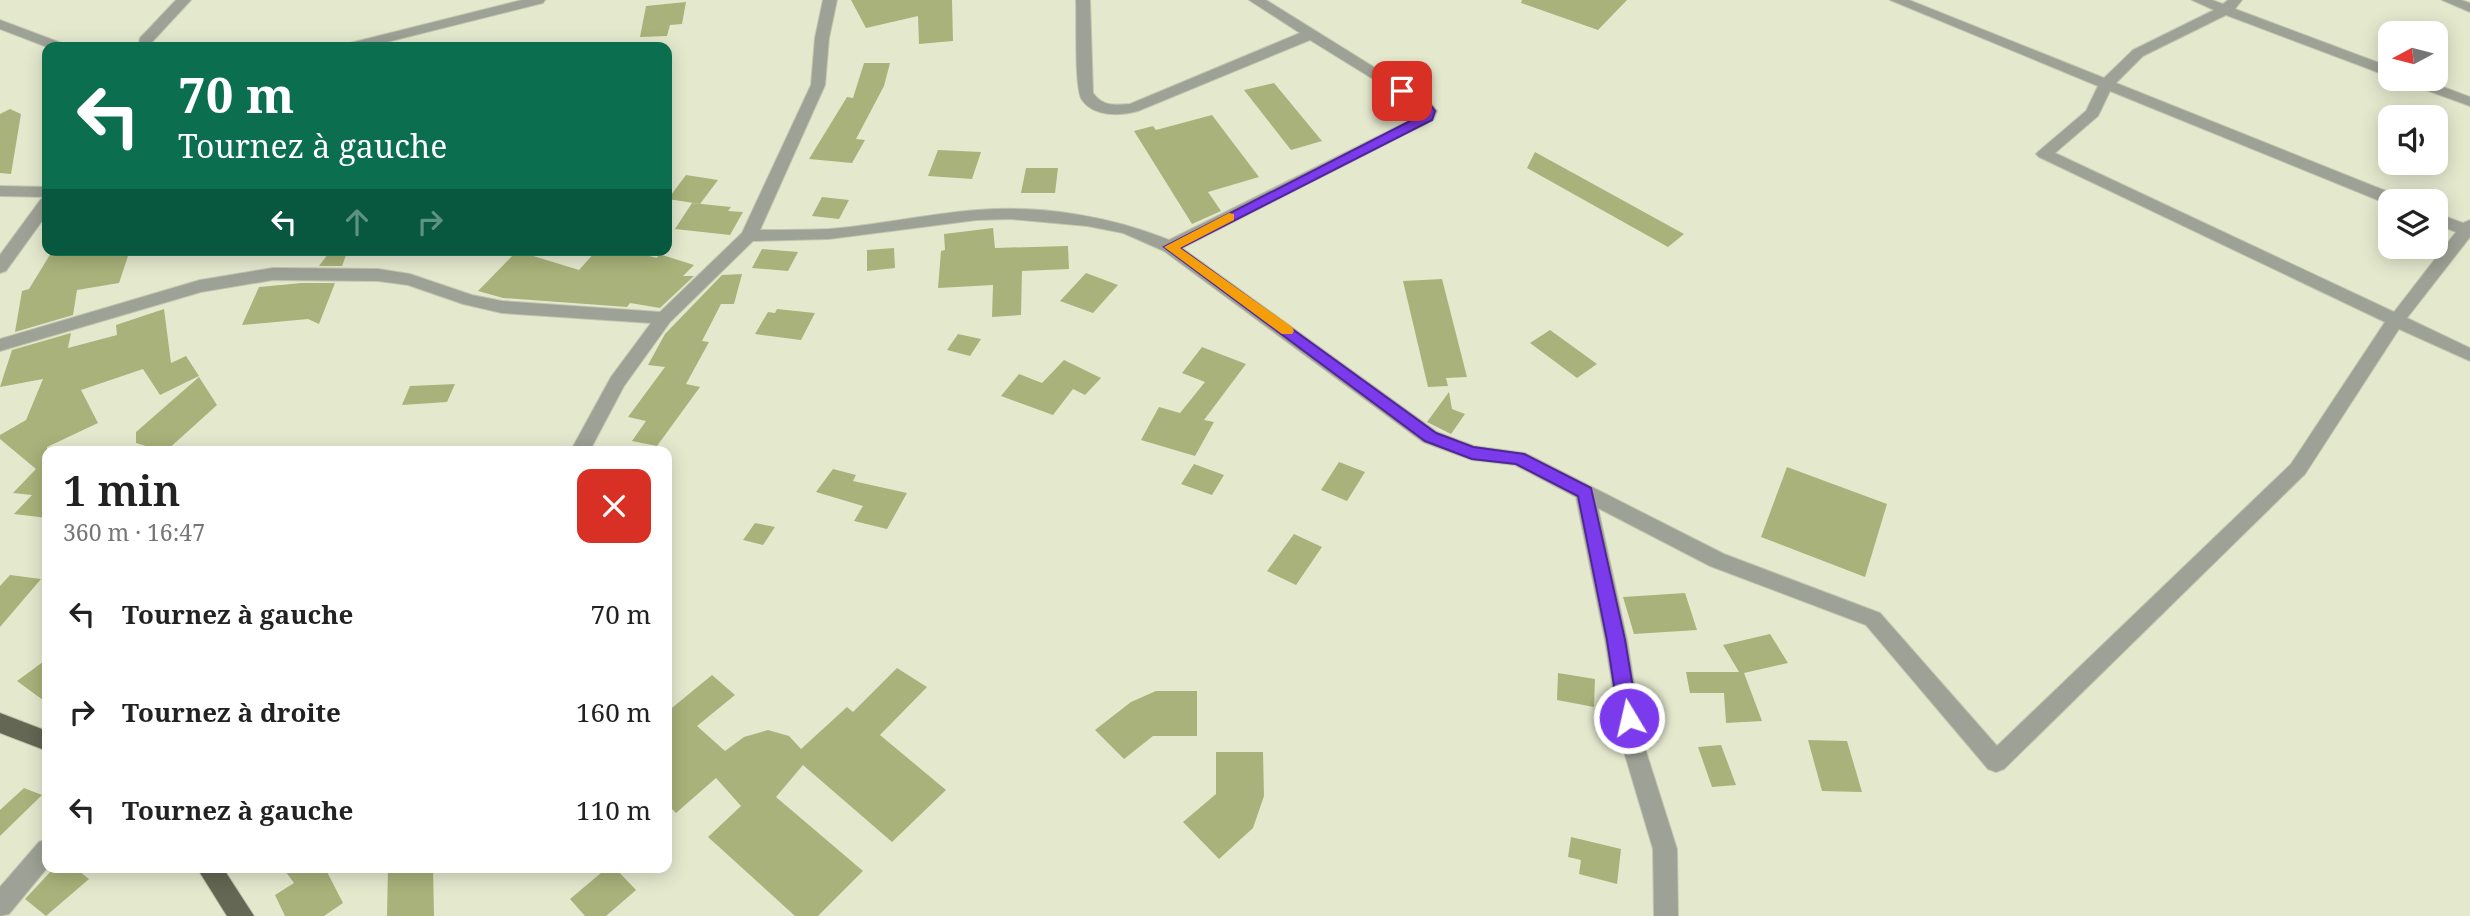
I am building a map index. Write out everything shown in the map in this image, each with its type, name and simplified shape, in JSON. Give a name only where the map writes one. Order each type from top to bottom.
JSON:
[{"type":"main road","points":[[0,723],[42,739]]},
{"type":"main road","points":[[212,873],[242,916]]},
{"type":"street","points":[[145,42],[184,0]]},
{"type":"street","points":[[371,42],[538,0]]},
{"type":"street","points":[[582,446],[617,382],[664,318],[749,236],[818,85],[821,38],[830,0]]},
{"type":"street","points":[[1083,0],[1086,93],[1097,106],[1112,110],[1133,108],[1311,34]]},
{"type":"street","points":[[1170,247],[1427,117],[1429,111],[1425,106],[1256,0]]},
{"type":"street","points":[[1897,0],[2378,194]]},
{"type":"street","points":[[2199,0],[2230,5],[2378,67]]},
{"type":"street","points":[[2449,0],[2470,8]]},
{"type":"street","points":[[2230,5],[2138,53],[2106,84],[2093,113],[2044,154],[2470,355]]},
{"type":"street","points":[[0,24],[45,42]]},
{"type":"street","points":[[2441,91],[2470,102]]},
{"type":"street","points":[[0,191],[42,192]]},
{"type":"street","points":[[0,267],[42,210]]},
{"type":"street","points":[[749,236],[829,233],[947,217],[1010,214],[1087,221],[1126,229],[1170,247],[1430,437],[1472,453],[1518,458],[1717,560],[1873,619],[1996,762],[2298,469],[2396,321],[2469,229],[2448,222]]},
{"type":"street","points":[[0,345],[200,286],[273,274],[378,275],[410,280],[469,300],[502,307],[664,318]]},
{"type":"street","points":[[1585,492],[1616,640],[1633,745],[1665,849],[1666,916]]},
{"type":"street","points":[[0,906],[42,856]]},
{"type":"building","points":[[851,0],[952,0],[953,41],[919,44],[918,16],[866,28]]},
{"type":"building","points":[[1522,0],[1627,0],[1598,30],[1521,3]]},
{"type":"building","points":[[686,2],[682,24],[670,25],[667,36],[640,37],[646,6]]},
{"type":"building","points":[[864,63],[890,63],[884,86],[856,139],[865,140],[852,163],[809,159],[847,97],[853,98]]},
{"type":"building","points":[[1274,83],[1322,141],[1291,150],[1244,90]]},
{"type":"building","points":[[10,109],[21,114],[11,174],[0,173],[0,114]]},
{"type":"building","points":[[1212,115],[1259,177],[1208,192],[1221,211],[1192,224],[1134,131],[1153,126],[1156,130]]},
{"type":"building","points":[[938,150],[981,152],[972,179],[928,176]]},
{"type":"building","points":[[1535,152],[1684,234],[1668,247],[1527,168]]},
{"type":"building","points":[[1026,168],[1058,168],[1055,193],[1021,193]]},
{"type":"building","points":[[686,175],[718,180],[700,204],[672,200],[672,194]]},
{"type":"building","points":[[822,197],[849,200],[839,219],[812,216]]},
{"type":"building","points":[[692,203],[731,207],[728,211],[743,212],[730,235],[675,229]]},
{"type":"building","points":[[993,228],[995,248],[1068,246],[1069,269],[1022,271],[1021,315],[992,317],[993,285],[938,288],[941,251],[945,250],[944,234]]},
{"type":"building","points":[[894,248],[895,268],[867,271],[867,250]]},
{"type":"building","points":[[762,249],[798,252],[788,271],[752,268]]},
{"type":"building","points":[[49,256],[128,256],[119,283],[77,290],[73,315],[15,332],[22,291],[29,289]]},
{"type":"building","points":[[326,256],[346,256],[342,266],[319,266]]},
{"type":"building","points":[[512,256],[533,256],[579,270],[592,256],[665,256],[694,265],[683,276],[694,276],[660,308],[630,303],[627,307],[503,298],[478,291]]},
{"type":"building","points":[[1086,273],[1118,285],[1093,313],[1060,301]]},
{"type":"building","points":[[742,274],[734,304],[721,304],[702,341],[709,342],[686,384],[700,387],[657,446],[632,441],[646,421],[628,417],[665,367],[648,365],[665,334],[722,275]]},
{"type":"building","points":[[1442,279],[1467,377],[1446,378],[1448,386],[1428,387],[1403,281]]},
{"type":"building","points":[[335,283],[319,324],[308,319],[242,325],[259,287]]},
{"type":"building","points":[[164,309],[171,363],[186,356],[199,376],[160,395],[143,369],[81,390],[98,423],[49,446],[42,446],[42,517],[14,514],[32,495],[13,493],[36,469],[0,439],[0,435],[26,420],[43,379],[0,387],[12,350],[71,333],[68,348],[117,335],[116,325]]},
{"type":"building","points":[[777,309],[815,313],[801,340],[755,334],[768,312],[775,313]]},
{"type":"building","points":[[1550,330],[1597,364],[1577,378],[1530,343]]},
{"type":"building","points":[[958,334],[981,339],[970,356],[947,350]]},
{"type":"building","points":[[1202,347],[1246,364],[1204,420],[1214,422],[1195,456],[1141,440],[1159,407],[1180,413],[1205,382],[1182,373]]},
{"type":"building","points":[[1064,360],[1101,378],[1085,395],[1073,389],[1053,415],[1001,396],[1019,374],[1042,383]]},
{"type":"building","points":[[199,377],[217,405],[172,446],[146,446],[136,443],[136,432]]},
{"type":"building","points":[[455,384],[447,402],[402,405],[410,386]]},
{"type":"building","points":[[1449,392],[1452,409],[1465,414],[1451,434],[1427,422]]},
{"type":"building","points":[[1339,462],[1365,472],[1347,501],[1321,490]]},
{"type":"building","points":[[1194,464],[1224,475],[1212,495],[1181,484]]},
{"type":"building","points":[[1787,467],[1887,504],[1865,577],[1761,537]]},
{"type":"building","points":[[833,469],[856,475],[853,481],[907,493],[887,529],[854,521],[863,506],[816,492]]},
{"type":"building","points":[[755,523],[775,527],[763,545],[743,540]]},
{"type":"building","points":[[1294,534],[1322,547],[1296,585],[1267,571]]},
{"type":"building","points":[[10,575],[41,579],[0,627],[0,586]]},
{"type":"building","points":[[1685,593],[1697,630],[1634,634],[1623,597]]},
{"type":"building","points":[[1770,634],[1788,663],[1744,673],[1762,721],[1726,723],[1724,693],[1690,693],[1686,672],[1739,672],[1723,645]]},
{"type":"building","points":[[42,663],[42,699],[17,681]]},
{"type":"building","points":[[897,668],[927,687],[880,735],[946,790],[892,842],[803,765],[776,797],[863,871],[818,916],[795,916],[708,837],[741,806],[716,778],[676,813],[672,809],[672,708],[712,675],[735,695],[697,726],[725,751],[744,737],[768,730],[789,736],[801,749],[847,707],[853,712]]},
{"type":"building","points":[[1558,673],[1595,679],[1594,707],[1557,700]]},
{"type":"building","points":[[1156,691],[1197,691],[1197,736],[1153,736],[1124,759],[1095,730],[1131,702]]},
{"type":"building","points":[[1808,740],[1847,741],[1862,792],[1822,791]]},
{"type":"building","points":[[1721,745],[1736,785],[1712,787],[1698,747]]},
{"type":"building","points":[[1216,752],[1263,752],[1264,796],[1253,828],[1219,859],[1183,822],[1216,794]]},
{"type":"building","points":[[24,788],[42,795],[0,836],[0,810]]},
{"type":"building","points":[[1571,837],[1621,849],[1617,884],[1579,874],[1581,860],[1568,857]]},
{"type":"building","points":[[49,873],[81,873],[89,879],[46,916],[25,899]]},
{"type":"building","points":[[287,873],[328,873],[343,903],[324,916],[285,916],[275,895],[294,883]]},
{"type":"building","points":[[388,873],[433,873],[434,916],[387,916]]},
{"type":"building","points":[[601,873],[620,873],[636,890],[606,916],[585,916],[570,899]]},
{"type":"slow traffic","points":[[1229,217],[1170,247],[1287,331]]},
{"type":"route","points":[[1402,91],[1425,106],[1429,111],[1427,117],[1170,247],[1430,437],[1472,453],[1518,458],[1585,492],[1616,640],[1629,718]]}]
